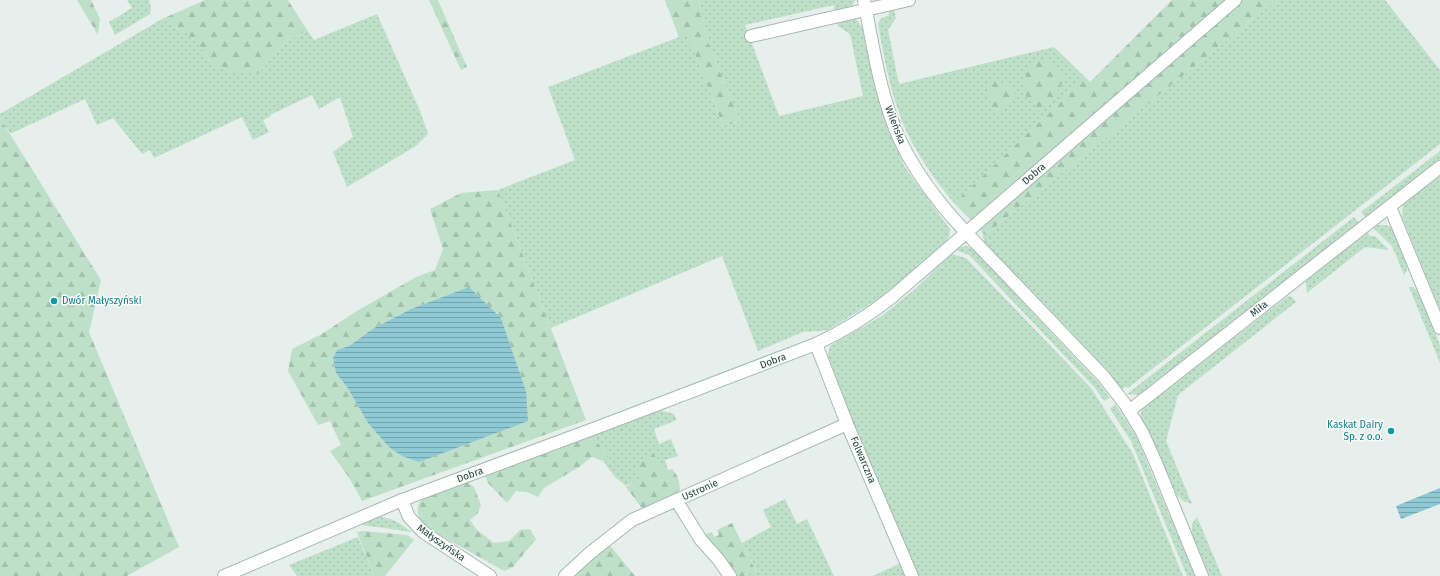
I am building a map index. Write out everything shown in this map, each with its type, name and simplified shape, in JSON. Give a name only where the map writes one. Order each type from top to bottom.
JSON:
[{"type":"street","points":[[751,36],[865,5],[909,0]]},
{"type":"street","name":"Dobra","points":[[224,576],[402,500],[594,429],[816,344],[842,331],[876,309],[1235,0]]},
{"type":"street","name":"Wileńska","points":[[865,5],[884,93],[899,138],[929,190],[948,214],[966,233]]},
{"type":"street","name":"Miła","points":[[1129,411],[1440,168]]},
{"type":"street","points":[[1390,207],[1440,328]]},
{"type":"street","points":[[966,233],[1104,377],[1129,411],[1142,432],[1156,463],[1202,576]]},
{"type":"street","name":"Folwarczna","points":[[816,344],[847,424],[912,576]]},
{"type":"street","name":"Ustronie","points":[[565,576],[590,553],[632,520],[847,424]]},
{"type":"street","name":"Małyszyńska","points":[[402,500],[409,517],[423,532],[490,576]]},
{"type":"street","points":[[676,500],[701,540],[718,559],[730,576]]},
{"type":"green space","points":[[77,0],[91,0],[100,19],[98,35]]},
{"type":"green space","points":[[127,0],[149,0],[151,8],[150,14],[115,35],[109,22],[132,8]]},
{"type":"green space","points":[[205,0],[288,0],[307,30],[286,42],[258,74],[232,72],[214,67],[200,46],[186,33],[162,19]]},
{"type":"green space","points":[[429,0],[438,0],[467,67],[461,70]]},
{"type":"green space","points":[[665,0],[699,0],[708,42],[740,121],[723,126],[688,37],[679,37]]},
{"type":"green space","points":[[699,0],[855,0],[852,7],[835,12],[834,5],[745,25],[779,116],[863,96],[850,34],[838,26],[837,21],[852,18],[856,19],[862,27],[875,89],[886,125],[906,169],[950,229],[949,237],[940,250],[878,299],[828,330],[803,332],[758,351],[722,256],[551,328],[498,190],[575,160],[548,87],[679,37],[688,36],[723,126],[740,121],[708,42]]},
{"type":"green space","points":[[1172,0],[1277,0],[985,235],[954,203],[1086,78],[1090,82]]},
{"type":"green space","points":[[1277,0],[1385,0],[1440,70],[1440,144],[1128,388],[1125,387],[1122,390],[1109,374],[984,242],[982,232],[985,235]]},
{"type":"green space","points":[[894,10],[896,18],[888,30],[899,84],[1054,47],[1086,78],[954,203],[918,154],[902,121],[894,97],[878,24],[880,19],[889,15],[888,11]]},
{"type":"green space","points":[[377,14],[420,111],[428,134],[416,146],[347,187],[333,152],[353,137],[340,97],[319,109],[312,95],[270,115],[271,116],[263,120],[269,132],[253,140],[242,117],[154,158],[150,150],[142,154],[113,118],[97,125],[85,99],[12,133],[10,133],[0,118],[0,114],[162,19],[186,33],[200,46],[214,67],[258,74],[286,42],[307,30],[314,40]]},
{"type":"green space","points":[[1043,59],[1056,64],[1064,79],[1054,98],[1047,105],[1037,111],[1035,101],[1026,97],[1025,84],[1029,69],[1036,62]]},
{"type":"green space","points":[[998,80],[1009,87],[1017,97],[994,114],[988,96],[990,82]]},
{"type":"green space","points":[[0,118],[101,280],[89,332],[179,547],[127,576],[0,576]]},
{"type":"green space","points":[[1440,151],[1440,160],[1366,218],[1361,212]]},
{"type":"green space","points":[[1440,176],[1440,310],[1402,217],[1403,204]]},
{"type":"green space","points":[[498,190],[586,420],[362,501],[350,479],[330,451],[341,445],[330,421],[318,425],[288,371],[292,349],[320,335],[357,311],[416,277],[435,270],[443,249],[430,209],[461,193]],"holes":[[[469,287],[501,318],[526,391],[368,423],[347,387],[336,373],[333,358],[337,350],[349,346],[374,328],[411,309]]]},
{"type":"green space","points":[[1354,217],[1359,223],[1139,395],[1127,394]]},
{"type":"green space","points":[[1378,225],[1386,225],[1391,227],[1396,234],[1407,266],[1407,271],[1404,275],[1392,246],[1373,228]]},
{"type":"green space","points":[[1367,232],[1370,236],[1375,236],[1389,250],[1365,247],[1307,293],[1306,281]]},
{"type":"green space","points":[[966,246],[973,249],[1100,384],[1110,398],[1104,401],[1095,388],[969,255],[956,250]]},
{"type":"green space","points":[[951,254],[966,258],[1091,388],[1133,454],[1183,576],[917,576],[853,425],[828,355],[830,346],[880,317],[913,291]]},
{"type":"green space","points":[[1409,287],[1413,287],[1418,291],[1440,345],[1440,363]]},
{"type":"green space","points":[[1288,296],[1292,297],[1296,302],[1178,395],[1166,441],[1192,504],[1183,501],[1176,494],[1151,437],[1142,422],[1142,409]]},
{"type":"green space","points":[[1115,404],[1136,436],[1195,576],[1187,576],[1131,441],[1110,409]]},
{"type":"green space","points":[[659,410],[674,414],[677,420],[654,429],[659,444],[671,439],[678,456],[665,460],[668,470],[659,464],[653,452],[641,479],[626,486],[615,477],[603,461],[612,462],[592,435]]},
{"type":"green space","points":[[592,435],[612,462],[603,461],[592,457],[579,467],[544,488],[538,497],[527,492],[516,491],[507,503],[488,483],[485,475]]},
{"type":"green space","points":[[653,452],[659,464],[668,470],[672,469],[678,477],[680,494],[644,511],[626,487],[640,479],[637,468],[643,458]]},
{"type":"green space","points":[[466,482],[474,487],[481,505],[478,513],[470,520],[477,530],[494,543],[509,541],[520,530],[530,529],[536,539],[513,567],[504,571],[424,526],[420,520],[418,516],[418,505],[422,499]]},
{"type":"green space","points":[[785,499],[797,524],[807,519],[834,576],[744,576],[756,570],[742,543],[771,527],[763,510]]},
{"type":"green space","points":[[378,517],[392,519],[412,532],[362,525],[361,523]]},
{"type":"green space","points":[[1197,517],[1222,576],[1210,576],[1192,534],[1192,524]]},
{"type":"green space","points":[[732,523],[756,571],[744,576],[736,576],[729,564],[706,539],[706,534],[712,532],[714,537],[719,535],[717,530]]},
{"type":"green space","points":[[363,531],[407,535],[414,540],[385,576],[374,576],[357,532]]},
{"type":"green space","points":[[358,537],[374,576],[297,576],[289,565]]},
{"type":"green space","points":[[608,543],[635,576],[571,576]]},
{"type":"green space","points":[[901,563],[906,576],[873,576]]},
{"type":"water","points":[[469,287],[501,318],[526,391],[528,421],[419,462],[402,456],[389,447],[368,423],[347,387],[336,373],[333,358],[337,350],[349,346],[374,328],[411,309]]},
{"type":"water","points":[[1440,488],[1440,504],[1401,519],[1396,506]]},
{"type":"place","name":"Dwór Małyszyński","points":[[54,301]]},
{"type":"place","name":"Kaskat Dairy Sp. z o.o.","points":[[1391,431]]}]
